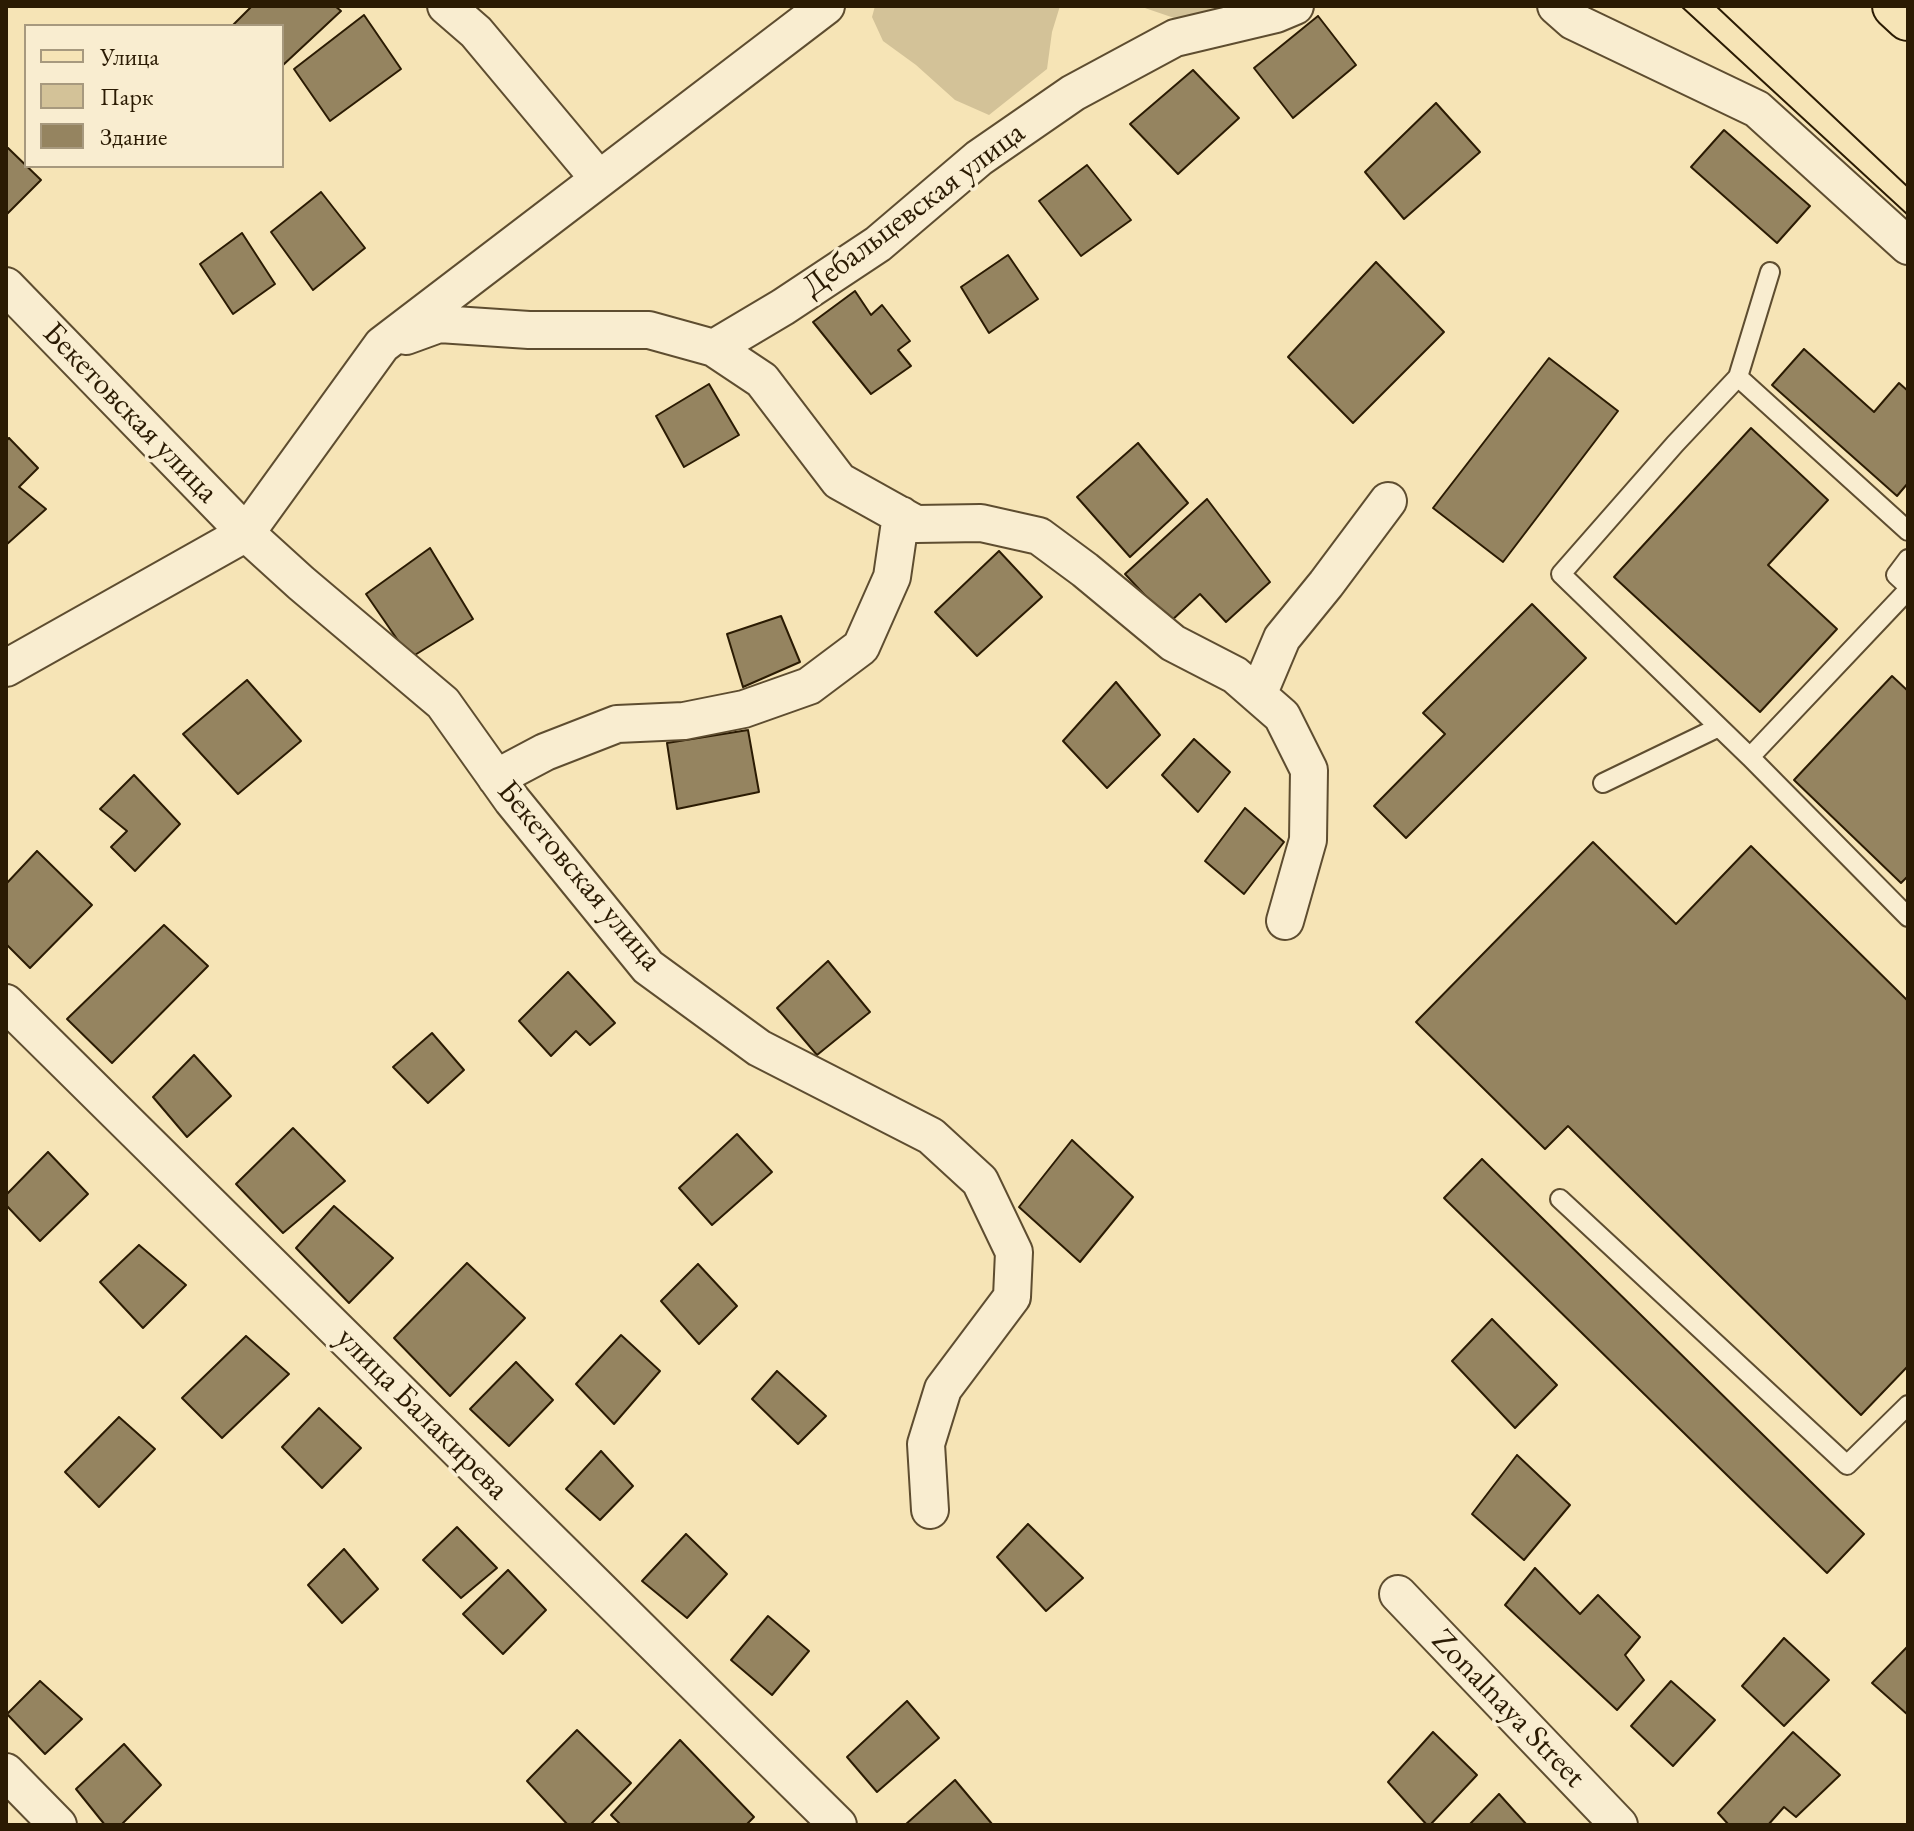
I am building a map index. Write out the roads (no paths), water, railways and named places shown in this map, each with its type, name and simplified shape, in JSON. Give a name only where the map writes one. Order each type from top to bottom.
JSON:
[{"type":"main road","points":[[1895,6],[1908,18]]},
{"type":"street","points":[[446,6],[476,32],[599,179]]},
{"type":"street","points":[[6,668],[246,533],[382,345],[826,6]]},
{"type":"street","name":"Дебальцевская улица","points":[[714,348],[878,244],[979,158],[1073,93],[1175,38],[1276,14],[1295,6]]},
{"type":"street","points":[[1556,6],[1573,21],[1757,109],[1908,246]]},
{"type":"street","name":"Бекетовская улица","points":[[6,286],[246,533],[443,703],[512,800],[648,967],[759,1048],[931,1136],[980,1181],[1014,1252],[1012,1297],[943,1389],[926,1444],[930,1510]]},
{"type":"street","points":[[382,345],[439,324],[529,330],[649,330],[714,348],[762,380],[839,481],[916,524],[981,523],[1039,536],[1173,643],[1235,675],[1282,716],[1309,770],[1308,840],[1285,921]]},
{"type":"street","points":[[1258,695],[1282,638],[1388,501]]},
{"type":"street","points":[[496,778],[545,752],[617,724],[684,721],[744,709],[809,686],[861,647],[892,577],[901,515]]},
{"type":"street","name":"улица Балакирева","points":[[6,1003],[838,1825]]},
{"type":"street","name":"Zonalnaya Street","points":[[1398,1594],[1619,1825]]},
{"type":"street","points":[[6,1772],[58,1825]]},
{"type":"lane","points":[[1770,272],[1738,377],[1561,574],[1750,757],[1908,917]]},
{"type":"lane","points":[[1738,377],[1908,531]]},
{"type":"lane","points":[[1750,757],[1908,588],[1896,575],[1908,559]]},
{"type":"lane","points":[[1603,783],[1719,727]]},
{"type":"lane","points":[[1560,1199],[1847,1465],[1908,1405]]},
{"type":"tram line","points":[[1681,6],[1908,215]]},
{"type":"tram line","points":[[1716,6],[1908,187]]}]
